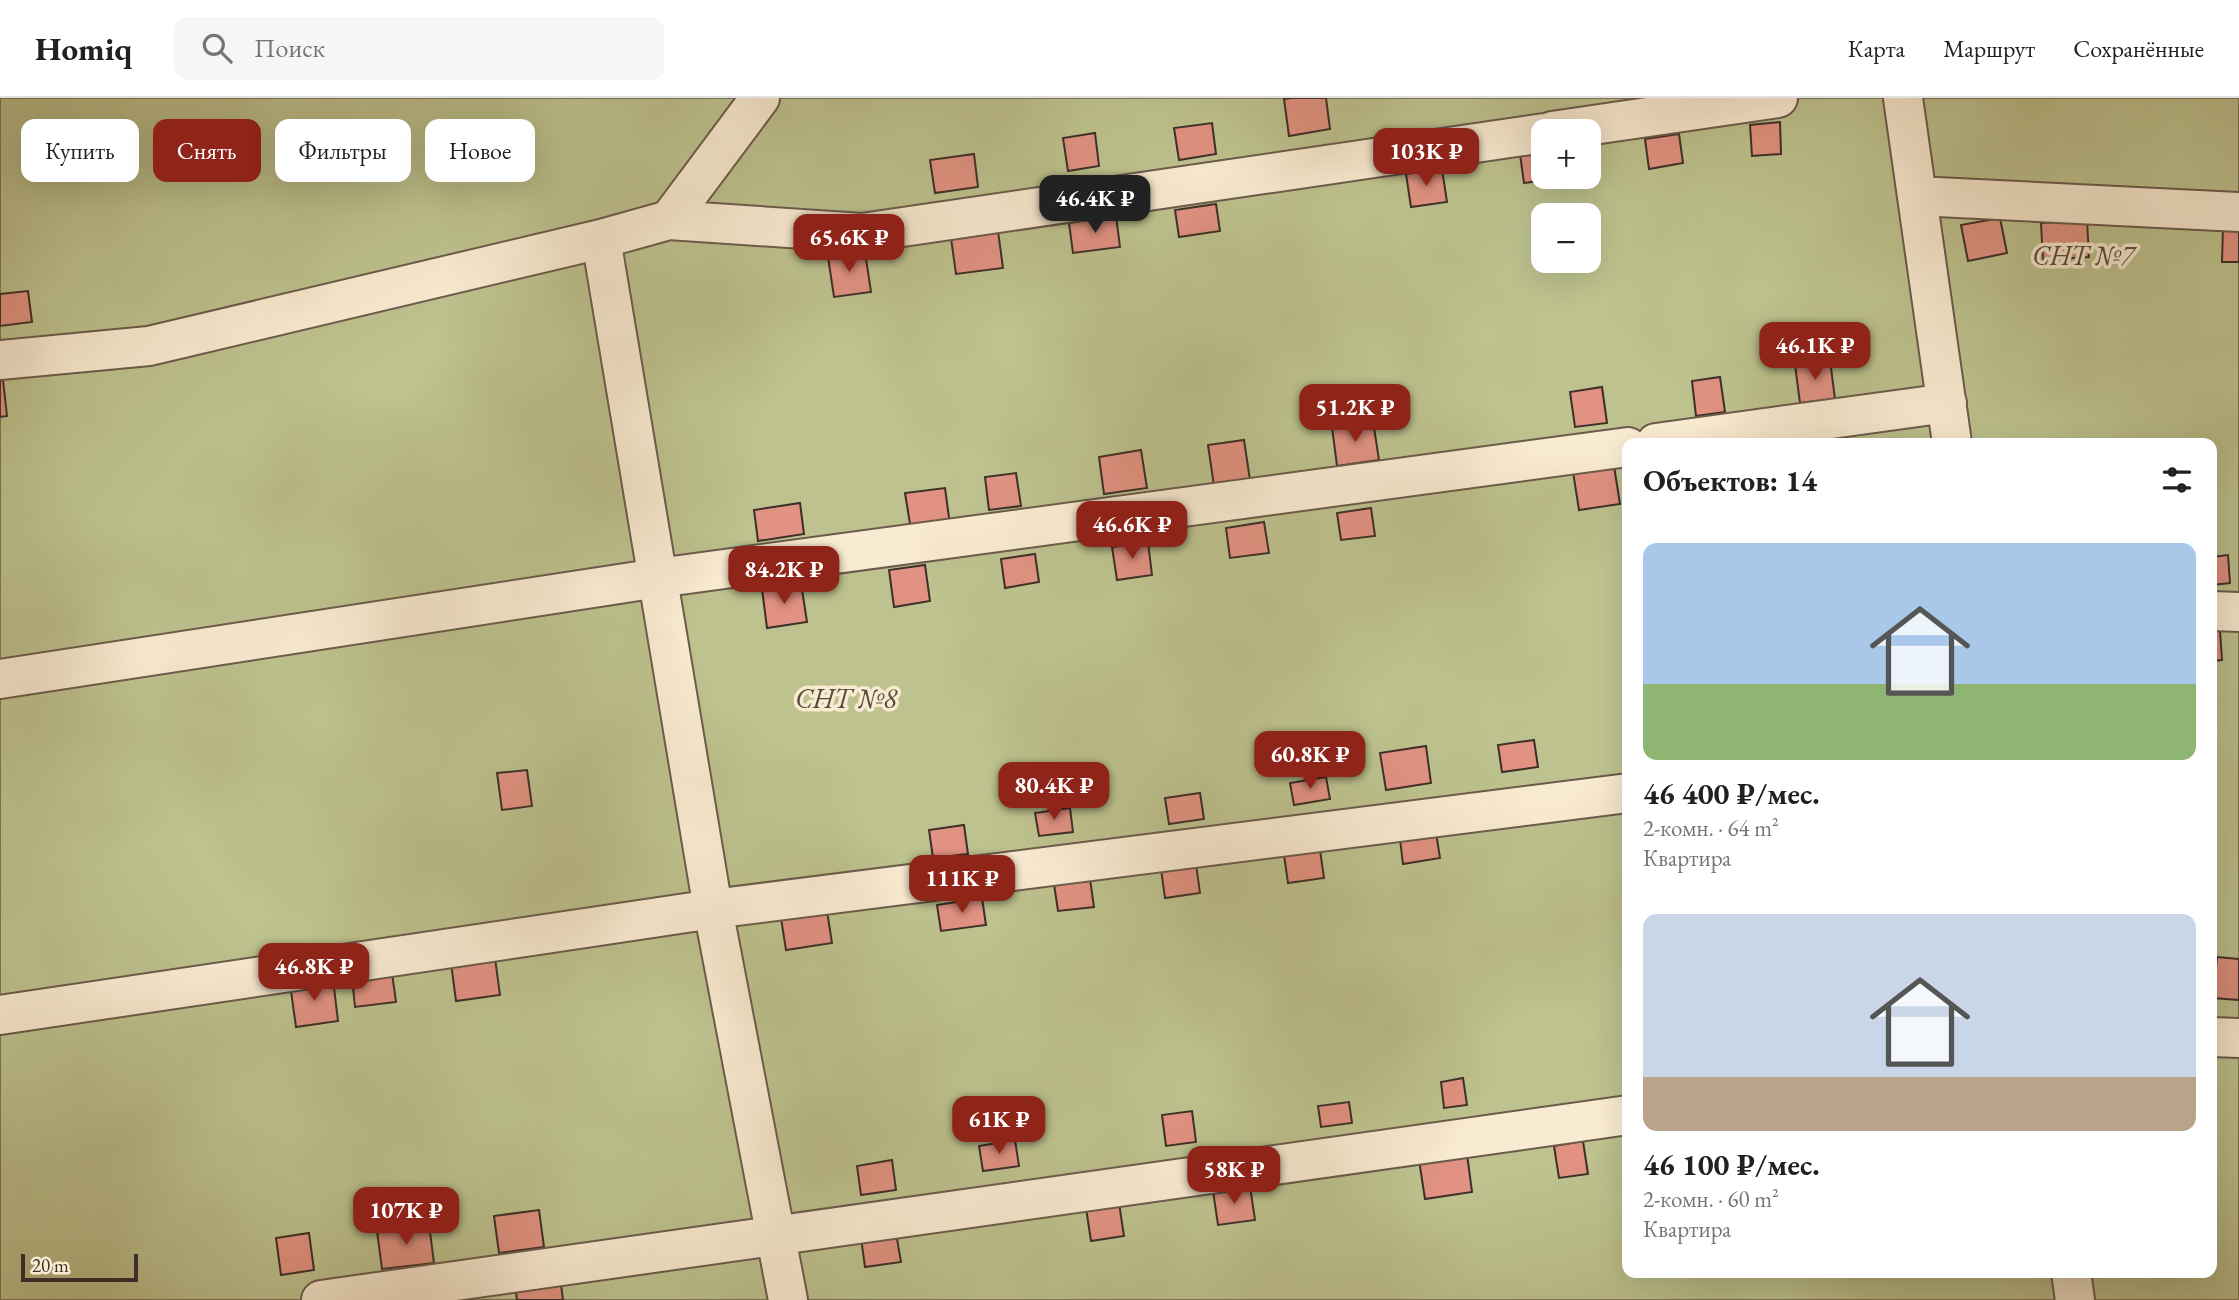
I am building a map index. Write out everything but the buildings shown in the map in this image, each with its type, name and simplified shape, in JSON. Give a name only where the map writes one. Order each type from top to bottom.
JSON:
[{"type":"street","points":[[669,220],[761,98]]},
{"type":"street","points":[[1601,124],[1778,98]]},
{"type":"street","points":[[1903,98],[1951,438]]},
{"type":"street","points":[[0,360],[149,346],[601,239],[669,220],[862,233],[1531,134]]},
{"type":"street","points":[[1917,196],[2239,212]]},
{"type":"street","points":[[601,239],[713,909],[788,1300]]},
{"type":"street","points":[[1692,438],[1947,403]]},
{"type":"street","points":[[0,679],[658,578],[1622,448]]},
{"type":"street","points":[[2217,611],[2239,612]]},
{"type":"street","points":[[0,1015],[713,909],[1622,794]]},
{"type":"street","points":[[2217,1037],[2239,1038]]},
{"type":"street","points":[[321,1300],[1622,1116]]},
{"type":"street","points":[[2072,1278],[2075,1300]]},
{"type":"green space","name":"СНТ №8","points":[[0,98],[2239,98],[2239,1300],[0,1300]]},
{"type":"park label","name":"СНТ №7","points":[[2083,255]]}]
